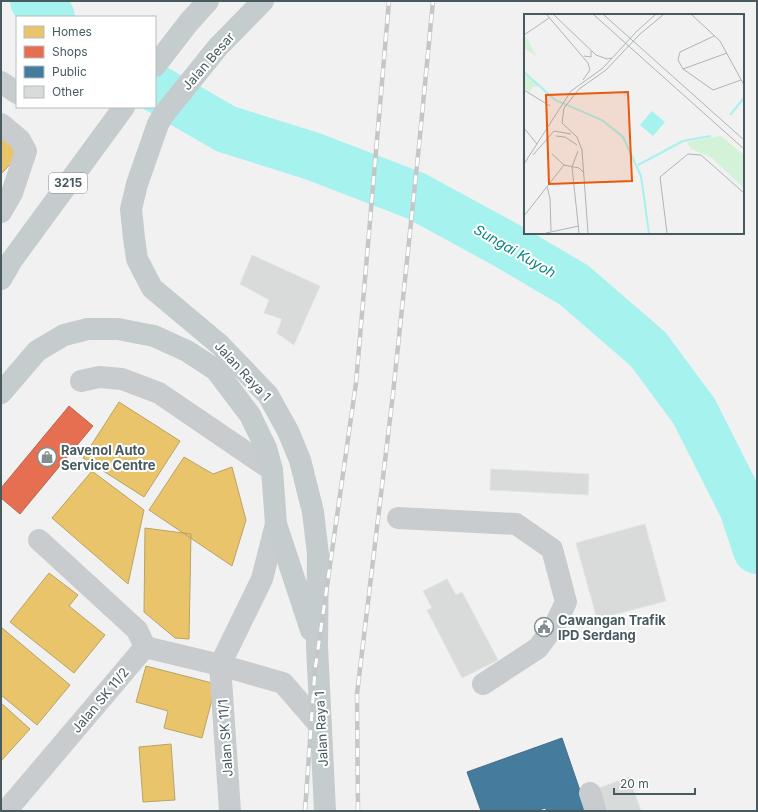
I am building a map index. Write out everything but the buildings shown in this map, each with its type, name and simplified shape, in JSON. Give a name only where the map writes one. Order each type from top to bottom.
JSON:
[{"type":"main road","points":[[156,65],[189,22],[208,1]]},
{"type":"main road","name":"Jalan Besar","points":[[158,124],[164,114],[218,47],[263,1]]},
{"type":"main road","name":"3215","points":[[1,279],[12,260],[123,108]]},
{"type":"main road","name":"Jalan Raya 1","points":[[158,124],[137,184],[131,209],[137,258],[152,288],[220,346],[268,394],[288,431],[300,460],[313,512],[318,554],[317,646],[325,811]]},
{"type":"main road","name":"Jalan Raya 1","points":[[1,393],[38,351],[64,335],[88,329],[118,329],[154,336],[187,352],[216,370],[250,415],[266,448],[272,470],[276,524],[317,646]]},
{"type":"street","points":[[1,82],[16,92]]},
{"type":"street","points":[[1,124],[20,140],[26,151],[12,193],[1,212]]},
{"type":"street","points":[[81,381],[100,377],[122,379],[159,393],[272,470]]},
{"type":"street","points":[[398,518],[516,524],[552,549],[566,602],[555,625],[538,648],[483,684]]},
{"type":"street","points":[[220,665],[262,579],[276,524]]},
{"type":"street","points":[[39,540],[137,630],[145,647],[283,682],[321,727]]},
{"type":"street","name":"Jalan SK 11/2","points":[[6,811],[145,647]]},
{"type":"street","name":"Jalan SK 11/1","points":[[220,665],[230,811]]},
{"type":"waterway","name":"Sungai Kuyoh","points":[[34,1],[50,16]]},
{"type":"waterway","name":"Sungai Kuyoh","points":[[156,89],[226,129],[312,156],[416,196],[506,245],[574,285],[648,349],[694,411],[743,508],[757,550]]},
{"type":"railway","points":[[305,811],[315,670],[356,383],[389,1]]},
{"type":"railway","points":[[358,811],[357,694],[393,394],[433,1]]},
{"type":"place","name":"Ravenol Auto Service Centre","points":[[47,457]]},
{"type":"place","name":"Cawangan Trafik IPD Serdang","points":[[544,627]]}]
